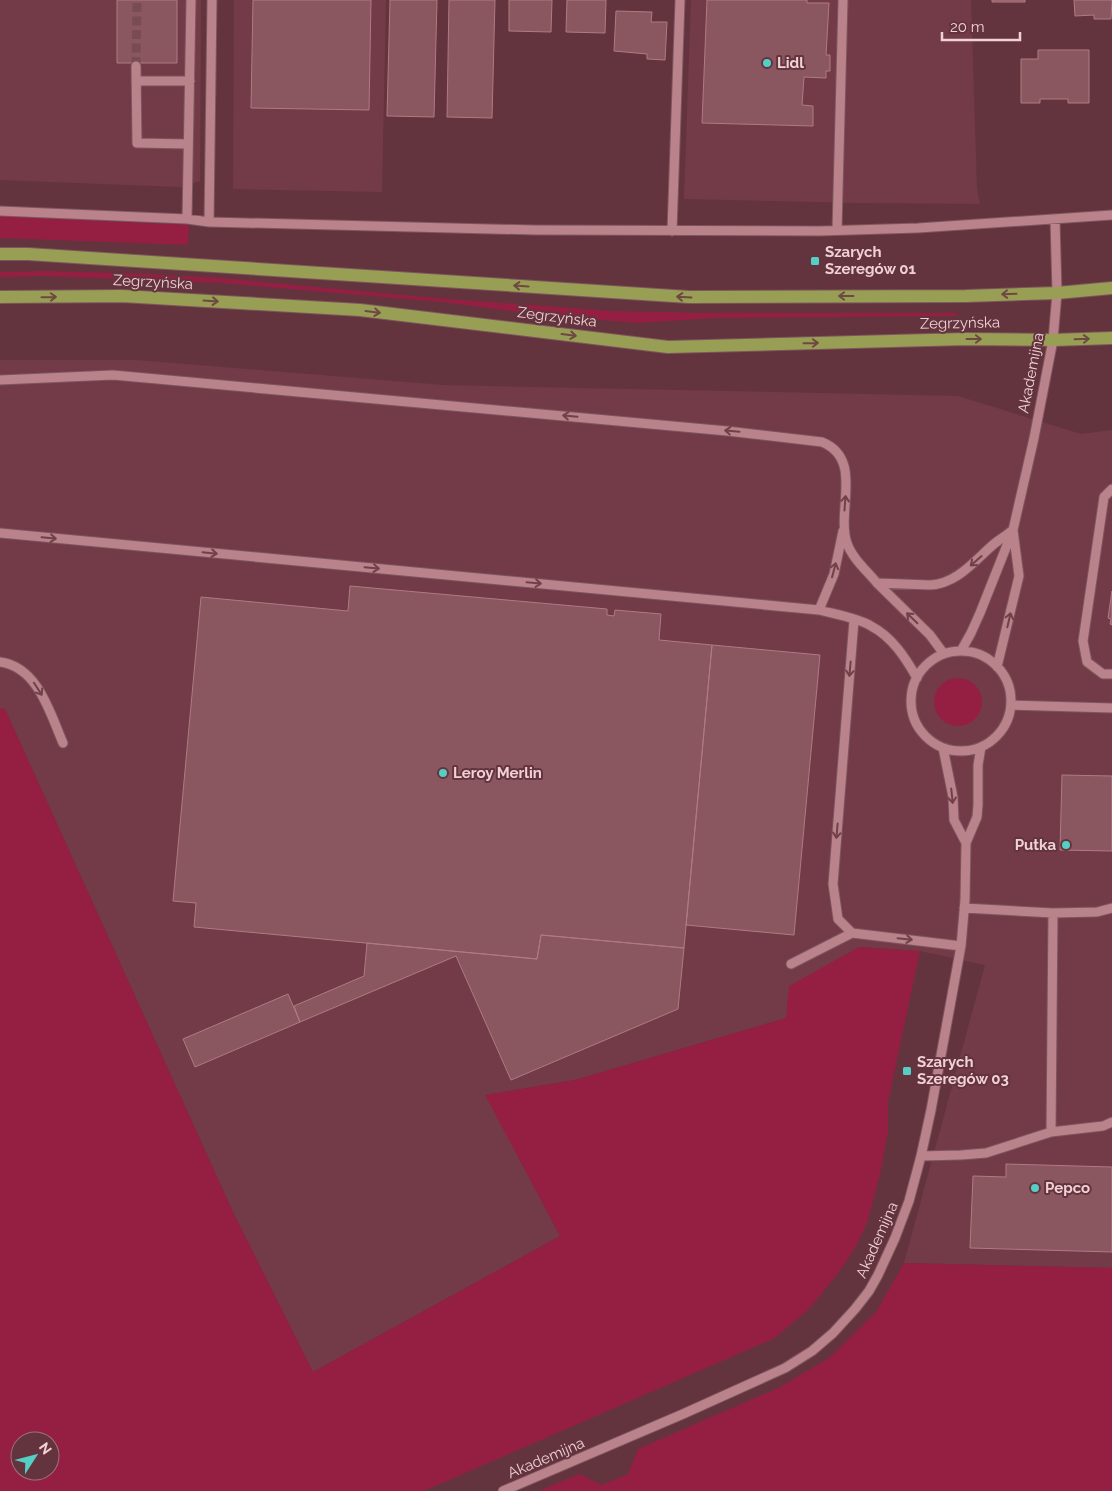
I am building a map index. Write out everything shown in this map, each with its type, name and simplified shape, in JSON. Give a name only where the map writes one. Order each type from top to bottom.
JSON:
[{"type":"main road","name":"Zegrzyńska","points":[[0,254],[28,254],[689,297],[966,296],[1112,288]]},
{"type":"main road","name":"Zegrzyńska","points":[[0,297],[122,296],[360,310],[668,346],[966,339],[1053,340],[1112,338]]},
{"type":"street","points":[[187,219],[191,0]]},
{"type":"street","points":[[209,222],[212,0]]},
{"type":"street","points":[[672,231],[680,0]]},
{"type":"street","points":[[837,230],[843,0]]},
{"type":"street","points":[[136,66],[137,143],[188,144]]},
{"type":"street","points":[[136,81],[190,81]]},
{"type":"street","points":[[0,211],[187,219],[209,222],[535,230],[672,231],[918,228],[1112,215]]},
{"type":"street","name":"Akademijna","points":[[961,651],[980,613],[1013,530],[1034,438],[1053,340],[1057,292],[1055,219]]},
{"type":"street","points":[[0,380],[113,375],[734,431],[822,442],[829,444],[836,450],[844,466],[846,481],[843,528],[834,574],[818,610]]},
{"type":"street","points":[[1112,489],[1104,498],[1083,641],[1087,662],[1103,674],[1112,674]]},
{"type":"street","points":[[843,528],[847,544],[854,556],[877,584],[930,635],[944,654]]},
{"type":"street","points":[[877,584],[938,585],[948,582],[1013,530]]},
{"type":"street","name":"Akademijna","points":[[997,667],[1019,576],[1013,530]]},
{"type":"street","points":[[0,533],[818,610],[870,625],[890,639],[901,651],[917,678]]},
{"type":"street","points":[[852,933],[838,919],[833,884],[854,620]]},
{"type":"street","points":[[961,651],[985,657],[997,667],[1004,675],[1008,684],[1011,705],[1005,726],[990,742],[981,747],[956,751],[943,748],[932,742],[924,734],[912,713],[911,701],[912,689],[924,668],[944,654],[961,651]]},
{"type":"street","points":[[0,662],[9,663],[29,676],[41,693],[63,743]]},
{"type":"street","points":[[1011,705],[1112,708]]},
{"type":"street","name":"Akademijna","points":[[503,1491],[764,1379],[785,1368],[812,1351],[833,1333],[869,1291],[899,1229],[921,1156],[962,946],[966,843],[977,817],[978,765],[981,747]]},
{"type":"street","name":"Akademijna","points":[[943,748],[953,797],[954,820],[966,843]]},
{"type":"street","points":[[964,908],[1053,913],[1097,912],[1112,908]]},
{"type":"street","points":[[1051,1132],[1053,913]]},
{"type":"street","points":[[791,964],[852,933],[962,946]]},
{"type":"street","points":[[921,1156],[986,1153],[1051,1132],[1095,1127],[1112,1122]]},
{"type":"shaded area","points":[[0,0],[201,0],[200,181],[180,187],[0,180]]},
{"type":"shaded area","points":[[234,0],[386,0],[382,192],[233,189]]},
{"type":"shaded area","points":[[691,0],[971,0],[977,189],[980,204],[684,199]]},
{"type":"shaded area","points":[[0,216],[189,225],[188,245],[0,238]]},
{"type":"shaded area","points":[[47,271],[220,278],[436,298],[612,311],[957,313],[957,316],[714,318],[637,323],[543,315],[442,302],[222,283],[46,276],[0,277],[0,272]]},
{"type":"shaded area","points":[[0,360],[136,360],[443,385],[958,396],[1081,434],[1112,430],[1112,1268],[904,1263],[985,965],[920,951],[859,947],[786,1018],[575,1080],[486,1095],[560,1236],[313,1372],[232,1210],[5,709],[0,708]]},
{"type":"shaded area","points":[[958,678],[967,680],[975,685],[980,693],[982,702],[980,711],[975,719],[967,724],[958,726],[949,724],[941,719],[936,711],[934,702],[936,693],[941,685],[949,680]]},
{"type":"shaded area","points":[[0,708],[5,709],[232,1210],[313,1372],[560,1236],[485,1095],[575,1080],[786,1018],[789,986],[859,947],[920,951],[888,1102],[888,1132],[880,1174],[867,1223],[855,1248],[839,1272],[809,1309],[775,1338],[424,1491],[0,1491]]},
{"type":"shaded area","points":[[904,1263],[1112,1268],[1112,1491],[539,1491],[579,1474],[602,1485],[628,1474],[638,1449],[778,1388],[829,1358],[876,1312]]},
{"type":"building","points":[[117,0],[177,0],[177,63],[117,63]]},
{"type":"building","points":[[253,0],[371,0],[369,110],[251,108]]},
{"type":"building","points":[[390,0],[437,0],[434,117],[387,116]]},
{"type":"building","points":[[449,0],[495,0],[492,118],[447,117]]},
{"type":"building","points":[[509,0],[552,0],[551,32],[509,31]]},
{"type":"building","points":[[567,0],[606,0],[605,33],[566,32]]},
{"type":"building","name":"Lidl","points":[[707,0],[807,0],[807,3],[829,3],[826,55],[830,55],[830,71],[826,71],[826,78],[804,77],[802,105],[813,106],[813,126],[702,123]]},
{"type":"building","points":[[992,0],[1025,0],[1025,2],[992,2]]},
{"type":"building","points":[[1074,0],[1112,0],[1111,19],[1094,19],[1094,15],[1075,16]]},
{"type":"building","points":[[616,11],[652,12],[651,22],[667,22],[665,60],[647,59],[647,54],[614,51]]},
{"type":"building","points":[[1038,50],[1089,50],[1089,103],[1068,103],[1068,99],[1040,99],[1040,103],[1021,103],[1021,59],[1038,59]]},
{"type":"building","name":"Leroy Merlin","points":[[350,586],[607,609],[607,615],[614,616],[615,610],[661,614],[659,640],[712,645],[684,948],[541,935],[537,959],[194,927],[196,903],[173,901],[201,597],[348,611]]},
{"type":"building","points":[[1112,591],[1112,625],[1110,624],[1111,619],[1108,618]]},
{"type":"building","points":[[712,645],[820,655],[794,935],[686,925]]},
{"type":"building","points":[[1062,775],[1112,776],[1112,851],[1060,850]]},
{"type":"building","points":[[541,935],[684,948],[678,1009],[511,1080],[456,956],[300,1022],[294,1006],[364,976],[367,943],[537,959]]},
{"type":"building","points":[[288,994],[300,1022],[195,1067],[183,1039]]},
{"type":"building","points":[[1006,1164],[1112,1167],[1112,1252],[970,1248],[973,1176],[1006,1177]]},
{"type":"tunnel","points":[[136,66],[137,0]]},
{"type":"place","name":"Lidl","points":[[767,63]]},
{"type":"place","name":"Szarych Szeregów 01","points":[[815,261]]},
{"type":"place","name":"Leroy Merlin","points":[[443,773]]},
{"type":"place","name":"Putka","points":[[1066,845]]},
{"type":"place","name":"Szarych Szeregów 03","points":[[907,1071]]},
{"type":"place","name":"Pepco","points":[[1035,1188]]}]
